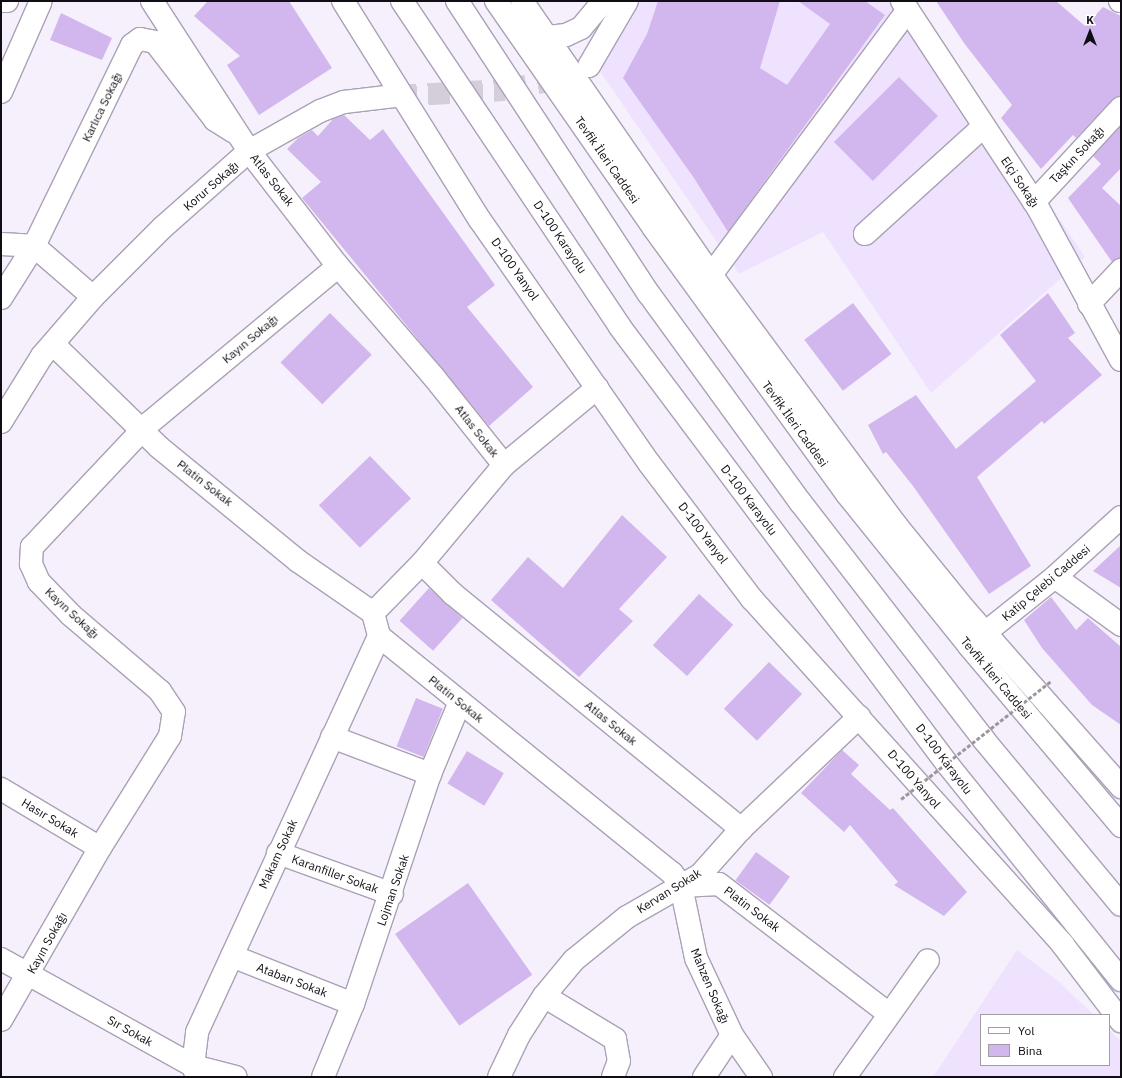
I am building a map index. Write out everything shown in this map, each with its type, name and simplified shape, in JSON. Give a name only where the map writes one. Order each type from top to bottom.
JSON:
[{"type":"main road","points":[[1,1],[7,1]]},
{"type":"main road","points":[[1,92],[41,1]]},
{"type":"main road","name":"Atlas Sokak","points":[[152,1],[234,132],[338,266],[433,376],[504,465],[422,563],[453,594],[741,830]]},
{"type":"main road","name":"D-100 Yanyol","points":[[343,1],[480,220],[649,463],[752,599],[1063,945],[1121,1021]]},
{"type":"main road","name":"D-100 Karayolu","points":[[402,1],[620,327],[948,766],[1121,980]]},
{"type":"main road","points":[[457,1],[649,294],[801,503],[984,740],[1121,904]]},
{"type":"main road","name":"Tevfik İleri Caddesi","points":[[496,1],[784,408],[873,528],[977,639],[1121,787]]},
{"type":"main road","name":"Tevfik İleri Caddesi","points":[[522,1],[711,275],[896,525],[977,639],[1121,826]]},
{"type":"main road","points":[[546,37],[566,35],[581,28],[604,1]]},
{"type":"main road","points":[[589,66],[627,1]]},
{"type":"main road","points":[[711,275],[905,6]]},
{"type":"main road","name":"Elçi Sokağı","points":[[905,6],[983,127],[1034,202],[1121,360]]},
{"type":"main road","name":"Karlıca Sokağı","points":[[1,298],[34,246],[132,44],[140,39],[154,42],[215,120],[234,132]]},
{"type":"main road","name":"Korur Sokağı","points":[[1,422],[53,344],[93,297],[162,228],[249,151],[320,111],[344,102],[394,96]]},
{"type":"main road","name":"Taşkın Sokağı","points":[[1034,202],[1121,108]]},
{"type":"main road","points":[[865,234],[983,127]]},
{"type":"main road","points":[[1,244],[34,246],[93,297]]},
{"type":"main road","name":"Kayın Sokağı","points":[[1,1020],[100,848],[170,736],[174,712],[160,691],[70,615],[39,582],[31,564],[32,547],[142,430],[338,266]]},
{"type":"main road","points":[[1089,304],[1121,270]]},
{"type":"main road","name":"Platin Sokak","points":[[53,344],[160,448],[298,561],[374,613]]},
{"type":"main road","points":[[504,465],[597,388]]},
{"type":"main road","name":"Katip Çelebi Caddesi","points":[[977,639],[1055,577],[1121,517]]},
{"type":"main road","points":[[379,636],[374,613],[422,563]]},
{"type":"main road","points":[[1055,577],[1121,625]]},
{"type":"main road","name":"Platin Sokak","points":[[379,636],[672,872],[681,886],[719,884],[888,1013]]},
{"type":"main road","name":"Makam Sokak","points":[[195,1071],[197,1032],[379,636]]},
{"type":"main road","name":"Lojman Sokak","points":[[322,1077],[353,1004],[392,894],[430,774],[460,702]]},
{"type":"main road","name":"Kervan Sokak","points":[[499,1077],[519,1035],[544,996],[574,960],[627,917],[700,875],[741,830],[859,718]]},
{"type":"main road","points":[[332,737],[430,774]]},
{"type":"main road","name":"Hasır Sokak","points":[[1,789],[100,848]]},
{"type":"main road","name":"Karanfiller Sokak","points":[[278,853],[392,894]]},
{"type":"main road","name":"Mahzen Sokağı","points":[[681,886],[696,958],[732,1035],[761,1077]]},
{"type":"main road","name":"Atabarı Sokak","points":[[232,956],[353,1004]]},
{"type":"main road","name":"Sır Sokak","points":[[1,958],[195,1071],[236,1077]]},
{"type":"main road","points":[[845,1077],[888,1013],[928,960]]},
{"type":"main road","points":[[544,996],[615,1039],[619,1061],[613,1077]]},
{"type":"main road","points":[[704,1077],[732,1035]]},
{"type":"path","points":[[901,798],[1051,681]]},
{"type":"shaded area","points":[[638,1],[912,1],[1085,257],[931,393],[823,232],[739,274],[599,70]]},
{"type":"shaded area","points":[[1017,950],[1058,981],[1093,1014],[980,1014],[980,1066],[1110,1066],[1110,1031],[1121,1041],[1121,1077],[933,1077]]},
{"type":"building","points":[[289,1],[332,68],[259,115],[227,65],[240,56],[194,16],[207,2]]},
{"type":"building","points":[[658,1],[780,1],[760,68],[787,85],[830,24],[798,1],[865,1],[885,15],[728,232],[694,178],[623,78],[647,34]]},
{"type":"building","points":[[936,1],[1056,1],[1085,26],[1103,7],[1121,16],[1121,96],[1112,100],[1076,138],[1073,135],[1041,169],[1001,118],[1012,105],[964,43]]},
{"type":"building","points":[[61,13],[112,38],[102,60],[50,40]]},
{"type":"building","points":[[899,77],[938,116],[873,181],[834,142]]},
{"type":"building","points":[[344,115],[370,140],[383,129],[495,285],[467,307],[533,387],[489,426],[302,198],[321,182],[287,149],[298,138],[312,130],[318,136],[333,119]]},
{"type":"building","points":[[1121,126],[1121,168],[1102,188],[1121,206],[1121,258],[1112,262],[1068,198],[1101,164],[1093,156]]},
{"type":"building","points":[[1048,293],[1075,333],[1068,338],[1102,375],[1044,424],[1042,421],[977,477],[1031,566],[989,594],[913,486],[886,452],[883,454],[868,425],[916,395],[956,449],[1036,381],[1000,335]]},
{"type":"building","points":[[853,303],[892,354],[843,391],[804,340]]},
{"type":"building","points":[[330,313],[372,355],[322,404],[281,362]]},
{"type":"building","points":[[370,456],[411,498],[360,548],[319,505]]},
{"type":"building","points":[[622,515],[667,557],[619,609],[633,621],[579,677],[491,600],[528,557],[563,588]]},
{"type":"building","points":[[1121,545],[1121,588],[1093,571]]},
{"type":"building","points":[[429,588],[462,618],[433,651],[400,621]]},
{"type":"building","points":[[699,594],[733,625],[687,676],[653,645]]},
{"type":"building","points":[[1051,597],[1076,630],[1088,618],[1121,647],[1121,725],[1092,705],[1042,648],[1024,620]]},
{"type":"building","points":[[769,662],[802,694],[757,741],[724,709]]},
{"type":"building","points":[[416,698],[443,709],[423,757],[397,746]]},
{"type":"building","points":[[842,750],[859,765],[851,774],[890,810],[893,808],[967,892],[944,916],[894,885],[898,882],[850,825],[844,832],[801,793]]},
{"type":"building","points":[[467,751],[504,773],[484,806],[447,784]]},
{"type":"building","points":[[756,852],[790,877],[769,905],[735,880]]},
{"type":"building","points":[[468,883],[532,975],[459,1026],[395,934]]},
{"type":"tunnel","points":[[395,96],[505,90],[568,77]]}]
